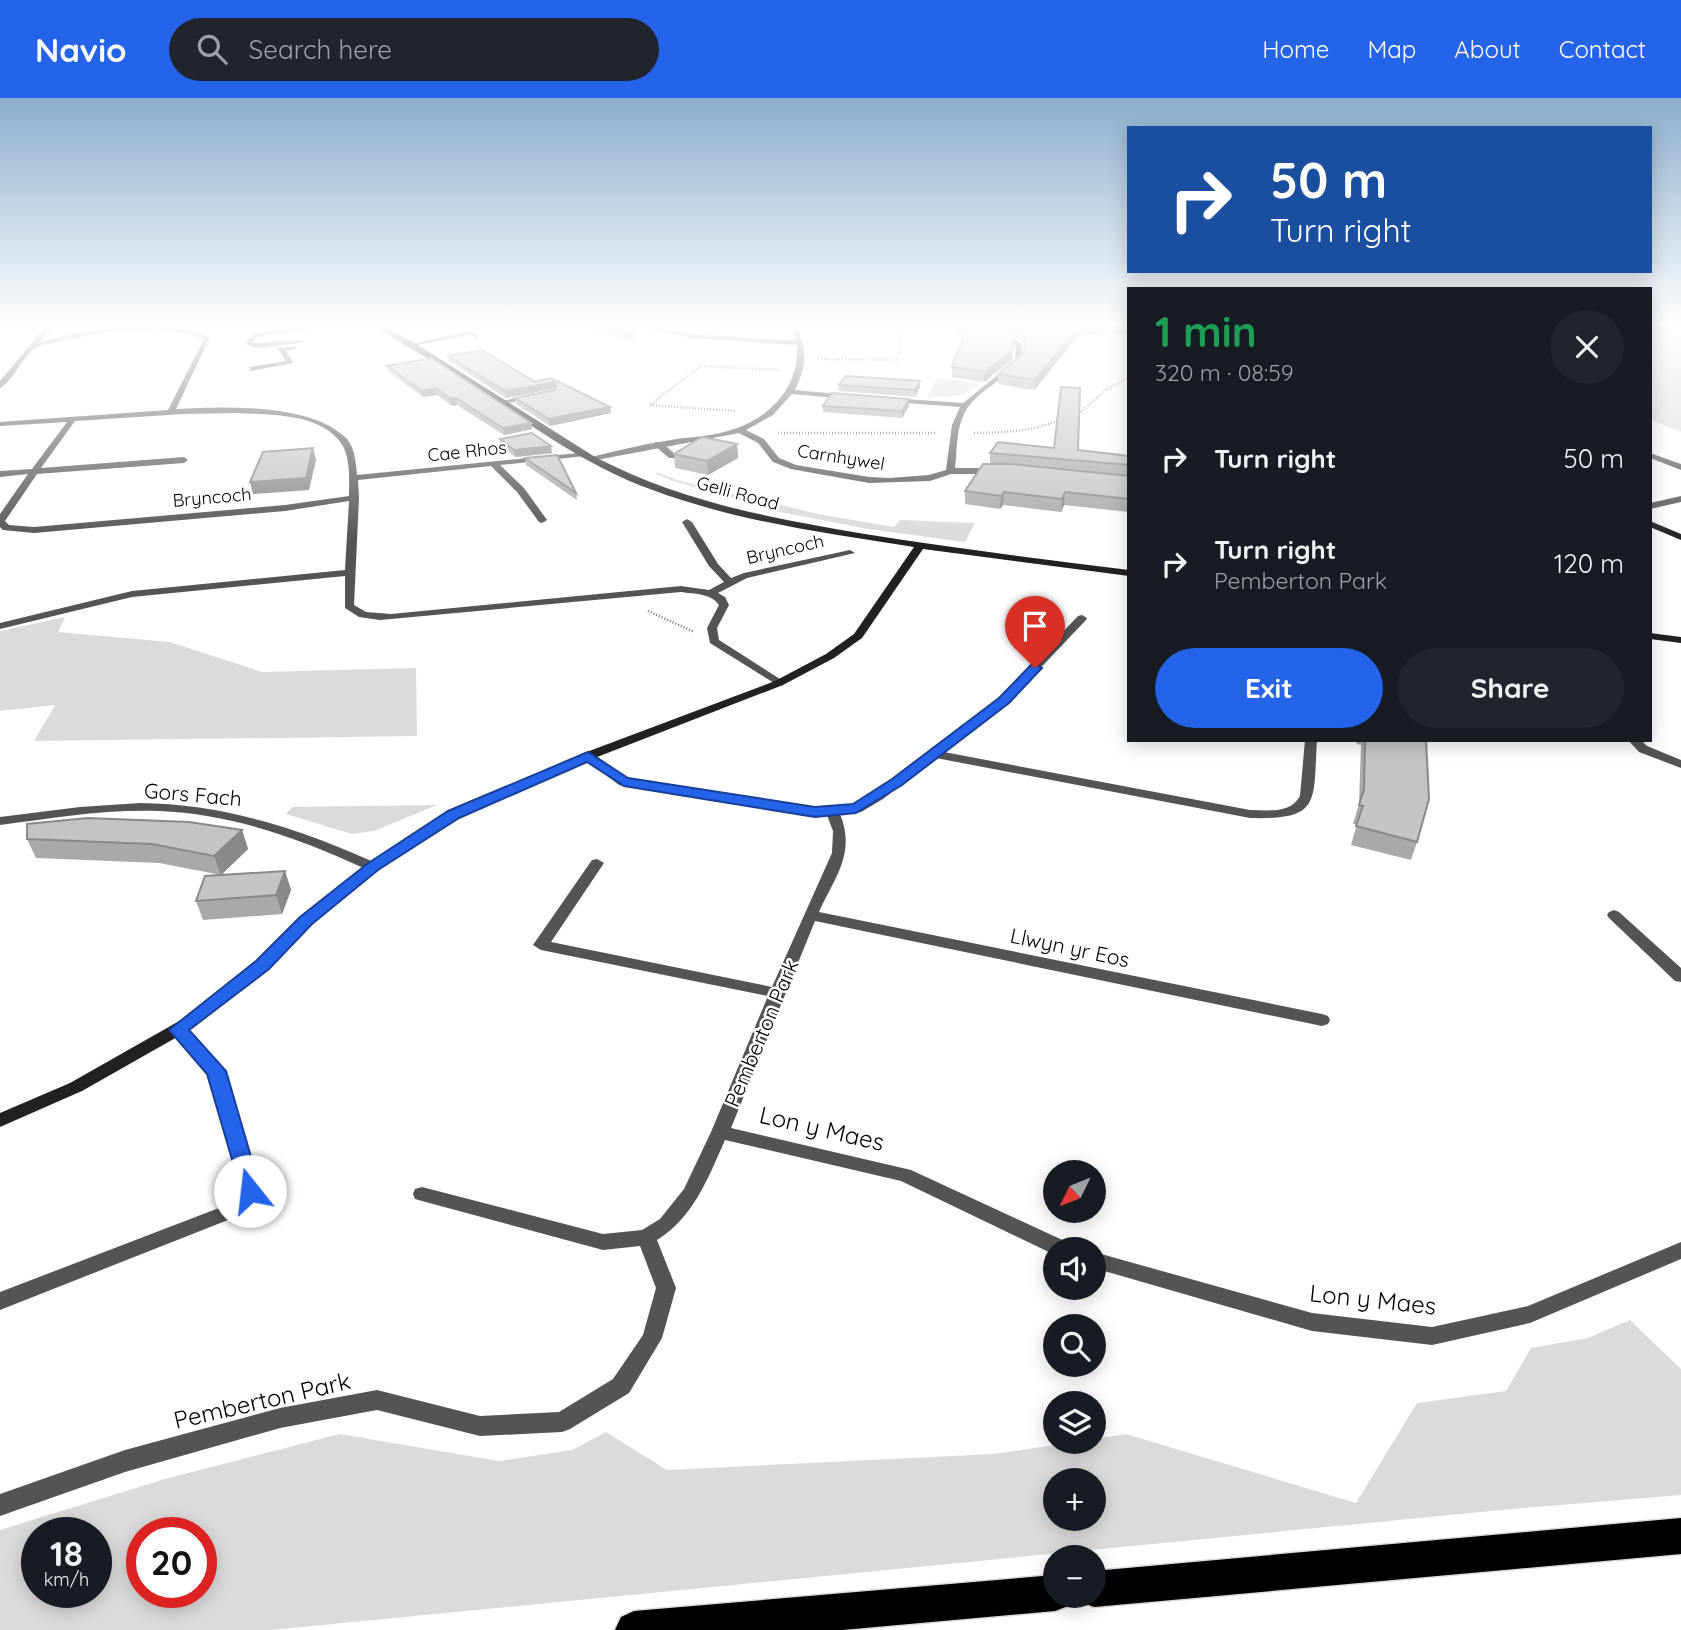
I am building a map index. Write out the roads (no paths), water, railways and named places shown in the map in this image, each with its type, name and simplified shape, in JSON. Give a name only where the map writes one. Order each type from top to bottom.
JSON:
[{"type":"highway","points":[[1106,1588],[1681,1536]]},
{"type":"highway","points":[[634,1630],[1043,1593]]},
{"type":"main road","name":"Gelli Road","points":[[496,397],[589,456],[627,476],[718,507],[779,523],[920,546],[1127,573]]},
{"type":"main road","points":[[1652,525],[1681,537]]},
{"type":"main road","points":[[0,1120],[76,1087],[178,1030],[262,965],[306,921],[373,867],[454,814],[588,756],[779,683],[830,656],[858,636],[920,546]]},
{"type":"main road","points":[[1652,636],[1681,640]]},
{"type":"street","points":[[170,414],[178,397]]},
{"type":"street","points":[[503,402],[524,397]]},
{"type":"street","name":"Cae Rhos","points":[[352,478],[589,456],[698,438],[740,430],[771,413],[786,397]]},
{"type":"street","points":[[950,471],[959,415],[964,405],[975,397]]},
{"type":"street","points":[[884,399],[964,405]]},
{"type":"street","points":[[0,424],[255,410],[278,412],[316,422],[331,429],[345,442],[351,460],[355,498],[348,573],[349,606],[353,612],[376,617],[681,589],[710,593],[721,599],[724,605],[712,628],[714,641],[779,683]]},
{"type":"street","points":[[0,521],[72,420]]},
{"type":"street","name":"Carnhywel","points":[[740,430],[761,441],[776,460],[794,467],[869,480],[930,478],[950,471],[1011,471]]},
{"type":"street","points":[[698,438],[709,448]]},
{"type":"street","points":[[657,444],[672,456]]},
{"type":"street","points":[[1652,456],[1681,467]]},
{"type":"street","points":[[0,474],[184,460]]},
{"type":"street","points":[[493,464],[512,480],[542,520]]},
{"type":"street","name":"Bryncoch","points":[[0,521],[6,528],[34,530],[285,508],[355,498]]},
{"type":"street","points":[[1652,506],[1681,499]]},
{"type":"street","name":"Bryncoch","points":[[687,522],[714,566],[729,582]]},
{"type":"street","name":"Bryncoch","points":[[710,593],[744,576],[850,552]]},
{"type":"street","points":[[0,626],[132,594],[348,573]]},
{"type":"street","points":[[588,756],[624,782],[802,810],[832,812],[856,809],[1004,700],[1082,618]]},
{"type":"street","points":[[934,754],[1250,814],[1278,815],[1294,811],[1304,803],[1307,796],[1311,742]]},
{"type":"street","points":[[1636,742],[1643,749],[1681,764]]},
{"type":"street","name":"Gors Fach","points":[[0,821],[59,813],[158,807],[230,816],[276,826],[373,867]]},
{"type":"street","name":"Pemberton Park","points":[[0,1505],[125,1461],[280,1418],[377,1400],[480,1426],[562,1422],[621,1386],[652,1338],[666,1288],[646,1237],[667,1224],[691,1194],[720,1132],[810,915],[839,853],[840,831],[832,812]]},
{"type":"street","points":[[597,863],[541,945],[778,993]]},
{"type":"street","name":"Llwyn yr Eos","points":[[810,915],[1322,1020]]},
{"type":"street","points":[[1614,915],[1681,977]]},
{"type":"street","points":[[0,1301],[226,1213],[250,1191],[216,1071],[178,1030]]},
{"type":"street","name":"Lon y Maes","points":[[720,1132],[905,1175],[1043,1240]]},
{"type":"street","points":[[422,1194],[603,1242],[646,1237]]},
{"type":"street","name":"Lon y Maes","points":[[1106,1263],[1311,1322],[1432,1336],[1530,1314],[1681,1250]]}]
